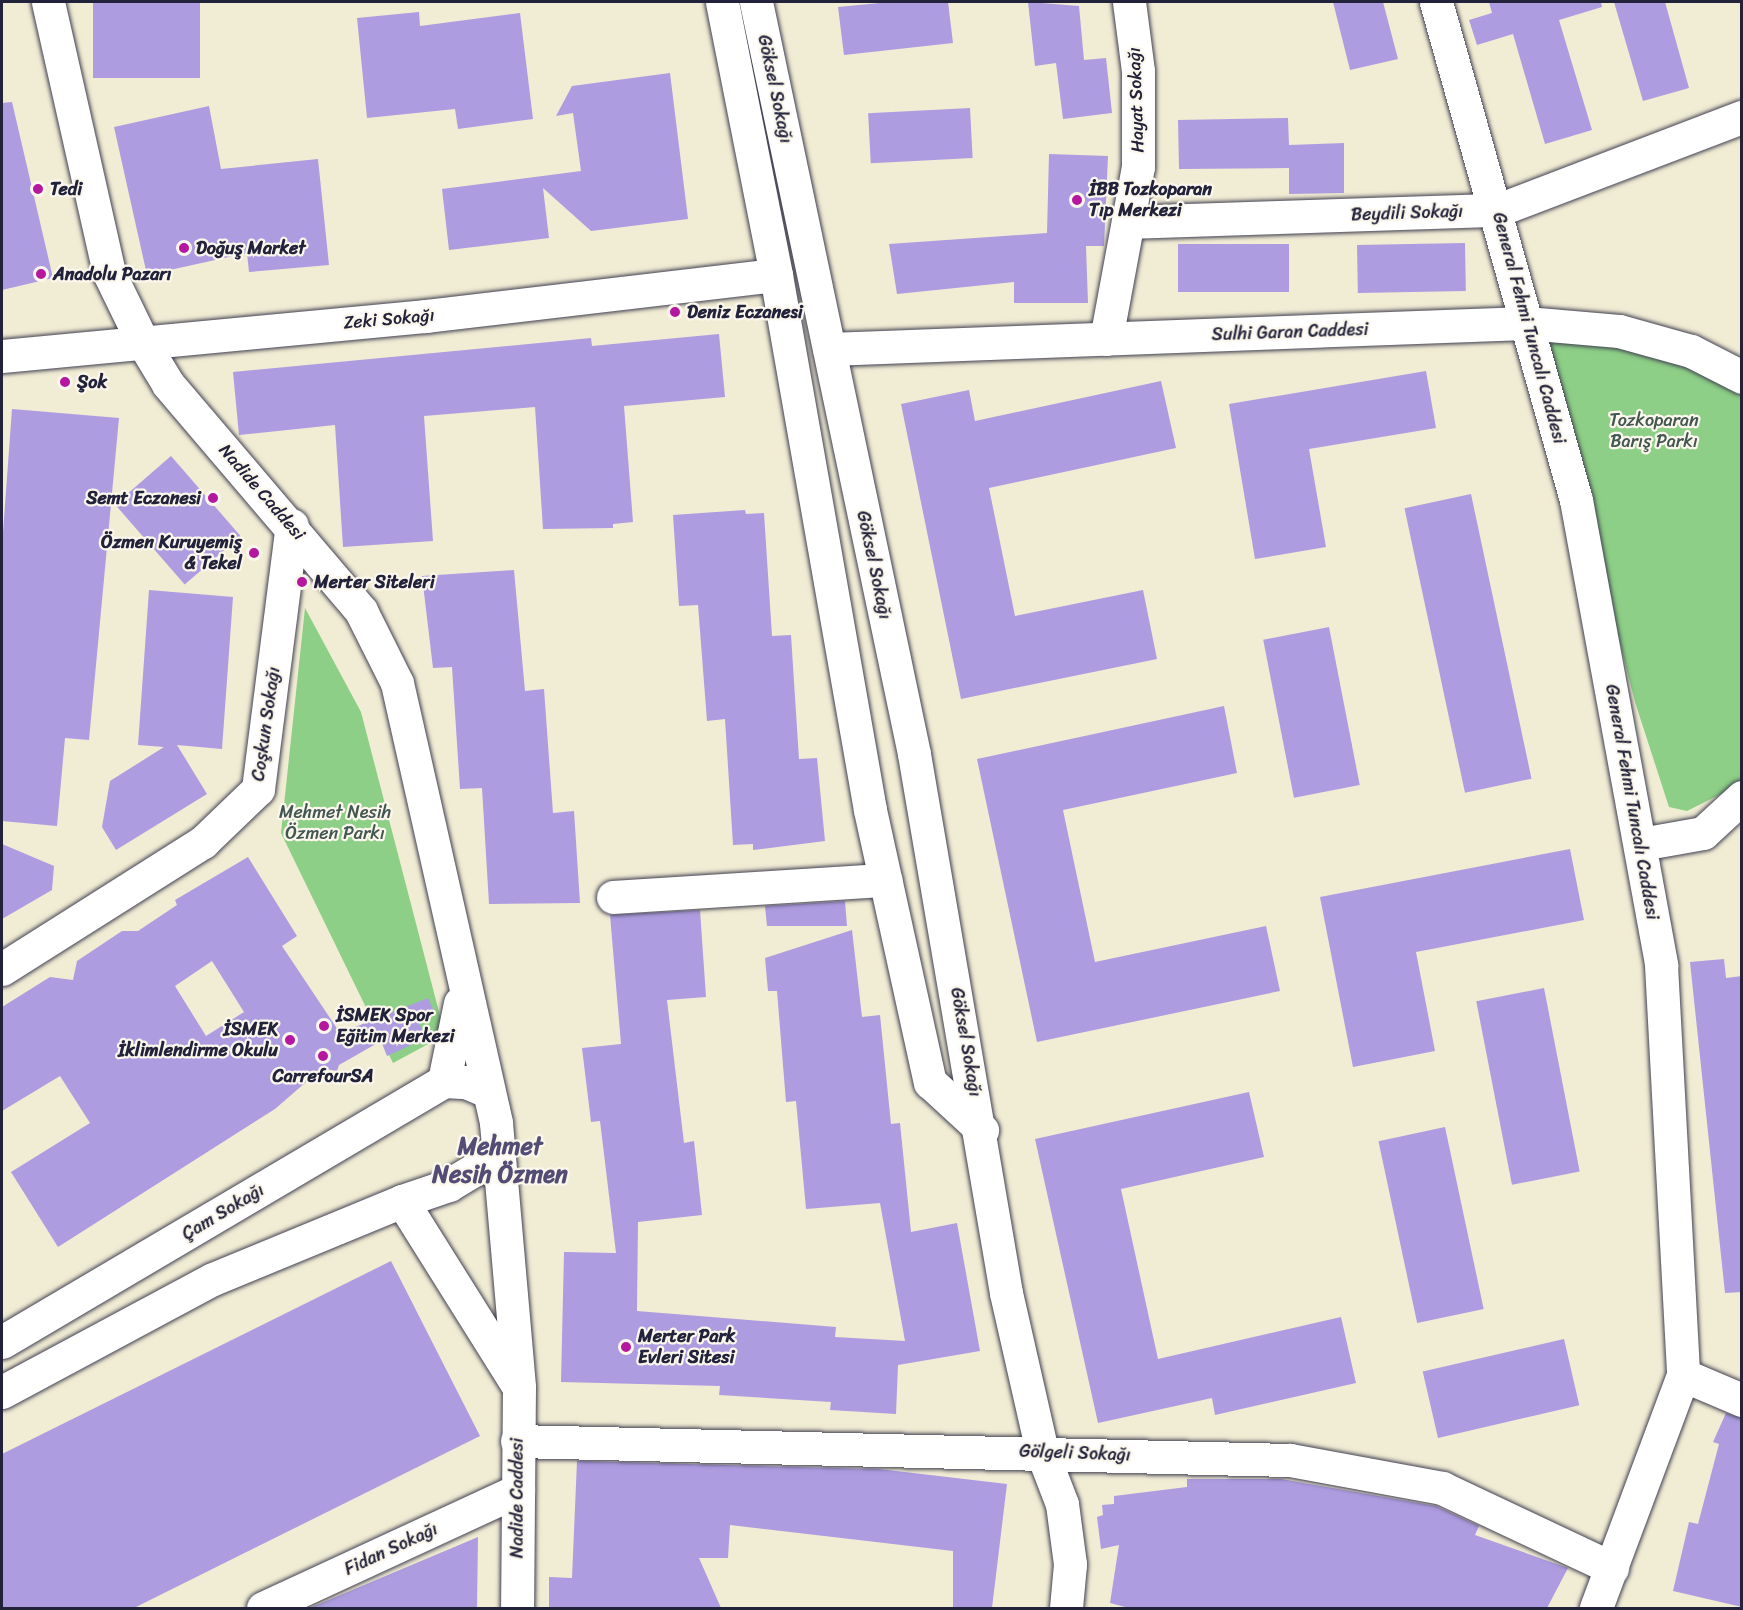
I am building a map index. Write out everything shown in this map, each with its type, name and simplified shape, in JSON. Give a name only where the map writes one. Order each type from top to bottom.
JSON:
[{"type":"street","name":"Nadide Caddesi","points":[[48,2],[109,273],[142,341],[168,384],[292,525],[360,610],[397,682],[485,1090],[496,1123],[519,1387],[517,1608]]},
{"type":"street","name":"Göksel Sokağı","points":[[722,2],[776,275],[885,880],[930,1082],[982,1130]]},
{"type":"street","name":"Göksel Sokağı","points":[[756,2],[914,754],[982,1130],[1006,1293],[1042,1452],[1062,1504],[1074,1601]]},
{"type":"street","name":"Hayat Sokağı","points":[[1106,339],[1138,167],[1138,71],[1128,2]]},
{"type":"street","name":"General Fehmi Tuncalı Caddesi","points":[[1436,2],[1498,210],[1526,323],[1576,500],[1641,844],[1661,965],[1683,1375],[1596,1608]]},
{"type":"street","name":"Beydili Sokağı","points":[[1128,222],[1498,210],[1742,117]]},
{"type":"street","name":"Zeki Sokağı","points":[[2,356],[426,316],[776,275]]},
{"type":"street","name":"Sulhi Garan Caddesi","points":[[829,349],[1526,323],[1619,331],[1691,351],[1742,377]]},
{"type":"street","name":"Coşkun Sokağı","points":[[2,969],[203,842],[258,789],[292,525]]},
{"type":"street","points":[[1641,844],[1703,833],[1742,796]]},
{"type":"street","points":[[613,897],[885,880]]},
{"type":"street","name":"Nadide Caddesi","points":[[444,1081],[463,989]]},
{"type":"street","points":[[444,1081],[485,1090]]},
{"type":"street","name":"Çam Sokağı","points":[[2,1342],[444,1081]]},
{"type":"street","points":[[2,1392],[213,1279],[402,1201],[449,1185],[482,1165],[497,1146]]},
{"type":"street","points":[[402,1201],[519,1387]]},
{"type":"street","points":[[1683,1375],[1742,1400]]},
{"type":"street","name":"Gölgeli Sokağı","points":[[517,1441],[1042,1452],[1290,1460],[1442,1488],[1612,1568]]},
{"type":"street","name":"Fidan Sokağı","points":[[263,1608],[518,1490]]},
{"type":"green space","name":"Tozkoparan Barış Parkı","points":[[1538,324],[1741,379],[1741,784],[1687,811],[1669,807],[1635,702]]},
{"type":"green space","name":"Mehmet Nesih Özmen Parkı","points":[[305,608],[361,712],[445,1035],[393,1063],[281,833]]},
{"type":"building","points":[[93,2],[200,2],[200,78],[93,78]]},
{"type":"building","points":[[890,2],[948,2],[953,43],[844,55],[838,7]]},
{"type":"building","points":[[1028,2],[1079,6],[1084,60],[1106,58],[1112,113],[1063,119],[1056,63],[1035,66]]},
{"type":"building","points":[[1333,2],[1383,2],[1398,59],[1350,70]]},
{"type":"building","points":[[1489,2],[1601,2],[1602,7],[1559,20],[1592,130],[1545,144],[1513,34],[1477,45],[1469,20],[1492,13]]},
{"type":"building","points":[[1614,2],[1665,2],[1689,88],[1643,101]]},
{"type":"building","points":[[419,12],[420,26],[520,13],[533,119],[458,129],[455,109],[367,118],[357,18]]},
{"type":"building","points":[[670,73],[688,219],[591,231],[543,188],[549,238],[449,250],[442,189],[581,171],[573,113],[556,116],[572,86]]},
{"type":"building","points":[[12,102],[53,278],[2,290],[2,103]]},
{"type":"building","points":[[209,106],[221,169],[318,159],[329,265],[249,272],[247,253],[147,275],[114,127]]},
{"type":"building","points":[[970,108],[973,158],[871,163],[868,113]]},
{"type":"building","points":[[1288,118],[1289,145],[1344,143],[1344,193],[1289,194],[1289,168],[1179,169],[1178,120]]},
{"type":"building","points":[[1049,154],[1108,156],[1104,246],[1086,246],[1088,303],[1014,303],[1014,282],[897,294],[889,244],[1047,233]]},
{"type":"building","points":[[1465,243],[1466,291],[1358,293],[1357,245]]},
{"type":"building","points":[[1178,244],[1289,244],[1289,292],[1178,292]]},
{"type":"building","points":[[719,334],[725,397],[624,406],[633,522],[613,524],[613,528],[543,529],[535,407],[424,416],[433,541],[343,547],[335,425],[239,435],[233,372],[591,338],[592,346]]},
{"type":"building","points":[[1426,371],[1436,428],[1309,449],[1326,547],[1255,559],[1229,404]]},
{"type":"building","points":[[1161,381],[1176,448],[989,488],[1015,616],[1143,590],[1157,659],[961,699],[901,404],[969,390],[975,421]]},
{"type":"building","points":[[12,409],[119,418],[89,740],[65,738],[57,826],[2,821],[2,546]]},
{"type":"building","points":[[171,456],[241,536],[185,585],[115,505]]},
{"type":"building","points":[[1471,494],[1532,779],[1465,793],[1404,508]]},
{"type":"building","points":[[745,510],[746,514],[764,513],[772,636],[791,635],[799,759],[817,758],[825,841],[753,850],[753,844],[733,845],[725,719],[707,721],[698,605],[679,606],[673,515]]},
{"type":"building","points":[[514,570],[525,691],[544,689],[553,813],[574,811],[580,903],[489,904],[482,788],[460,789],[452,667],[433,668],[422,576]]},
{"type":"building","points":[[149,590],[233,597],[222,749],[177,745],[207,794],[116,850],[102,827],[110,781],[164,747],[138,745]]},
{"type":"building","points":[[1329,627],[1360,785],[1294,798],[1263,640]]},
{"type":"building","points":[[1224,706],[1237,773],[1063,810],[1095,962],[1266,926],[1280,991],[1037,1042],[977,759]]},
{"type":"building","points":[[2,844],[54,866],[52,890],[2,919]]},
{"type":"building","points":[[1570,849],[1584,920],[1416,952],[1435,1051],[1353,1067],[1320,897]]},
{"type":"building","points":[[248,857],[297,936],[282,946],[340,1033],[428,998],[434,1011],[418,1021],[426,1038],[387,1056],[381,1041],[339,1065],[337,1071],[326,1069],[325,1080],[313,1076],[275,1109],[58,1247],[11,1172],[90,1123],[60,1076],[2,1111],[2,1007],[50,977],[73,980],[77,961],[122,931],[138,931],[177,905],[175,900]],"holes":[[[212,961],[244,1012],[206,1036],[175,986]]]},
{"type":"building","points":[[845,901],[847,926],[767,926],[765,906]]},
{"type":"building","points":[[700,910],[706,997],[667,1000],[684,1143],[694,1141],[702,1215],[638,1222],[637,1311],[836,1327],[835,1337],[905,1341],[880,1203],[806,1209],[796,1101],[786,1102],[777,991],[768,991],[765,958],[852,930],[862,1017],[880,1015],[891,1124],[900,1123],[911,1232],[957,1223],[980,1351],[898,1365],[896,1414],[830,1410],[831,1402],[719,1395],[720,1386],[561,1382],[564,1252],[616,1253],[600,1121],[591,1122],[582,1048],[621,1044],[610,915]]},
{"type":"building","points":[[1724,959],[1726,978],[1742,976],[1742,1292],[1725,1293],[1690,962]]},
{"type":"building","points":[[1544,988],[1580,1172],[1512,1185],[1476,1001]]},
{"type":"building","points":[[1249,1092],[1264,1157],[1121,1189],[1158,1359],[1341,1317],[1356,1383],[1215,1415],[1212,1398],[1098,1423],[1035,1139]]},
{"type":"building","points":[[1445,1127],[1484,1309],[1417,1323],[1378,1141]]},
{"type":"building","points":[[391,1261],[480,1436],[134,1608],[2,1608],[2,1454]]},
{"type":"building","points":[[1564,1339],[1579,1405],[1438,1438],[1423,1372]]},
{"type":"building","points":[[1726,1413],[1742,1418],[1742,1607],[1673,1591],[1689,1522],[1698,1524],[1719,1444],[1713,1442]]},
{"type":"building","points":[[577,1461],[879,1469],[1007,1484],[992,1608],[953,1608],[953,1551],[730,1525],[728,1558],[699,1558],[721,1608],[549,1608],[549,1577],[572,1578]]},
{"type":"building","points":[[1187,1479],[1281,1479],[1436,1506],[1479,1526],[1475,1535],[1568,1568],[1547,1608],[1129,1608],[1110,1603],[1119,1545],[1101,1549],[1097,1517],[1103,1515],[1102,1505],[1114,1504],[1114,1496],[1187,1487]]},
{"type":"building","points":[[478,1537],[477,1608],[312,1608],[312,1607]]},
{"type":"place","name":"Tedi","points":[[38,189]]},
{"type":"place","name":"İBB Tozkoparan Tıp Merkezi","points":[[1077,200]]},
{"type":"place","name":"Doğuş Market","points":[[184,248]]},
{"type":"place","name":"Anadolu Pazarı","points":[[41,274]]},
{"type":"place","name":"Deniz Eczanesi","points":[[675,312]]},
{"type":"place","name":"Şok","points":[[65,382]]},
{"type":"place","name":"Semt Eczanesi","points":[[213,498]]},
{"type":"place","name":"Özmen Kuruyemiş & Tekel","points":[[254,553]]},
{"type":"place","name":"Merter Siteleri","points":[[302,582]]},
{"type":"place","name":"İSMEK Spor Eğitim Merkezi","points":[[324,1026]]},
{"type":"place","name":"İSMEK İklimlendirme Okulu","points":[[290,1040]]},
{"type":"place","name":"CarrefourSA","points":[[323,1056]]},
{"type":"place","name":"Merter Park Evleri Sitesi","points":[[626,1347]]},
{"type":"district","name":"Mehmet Nesih Özmen","points":[[500,1161]]}]
